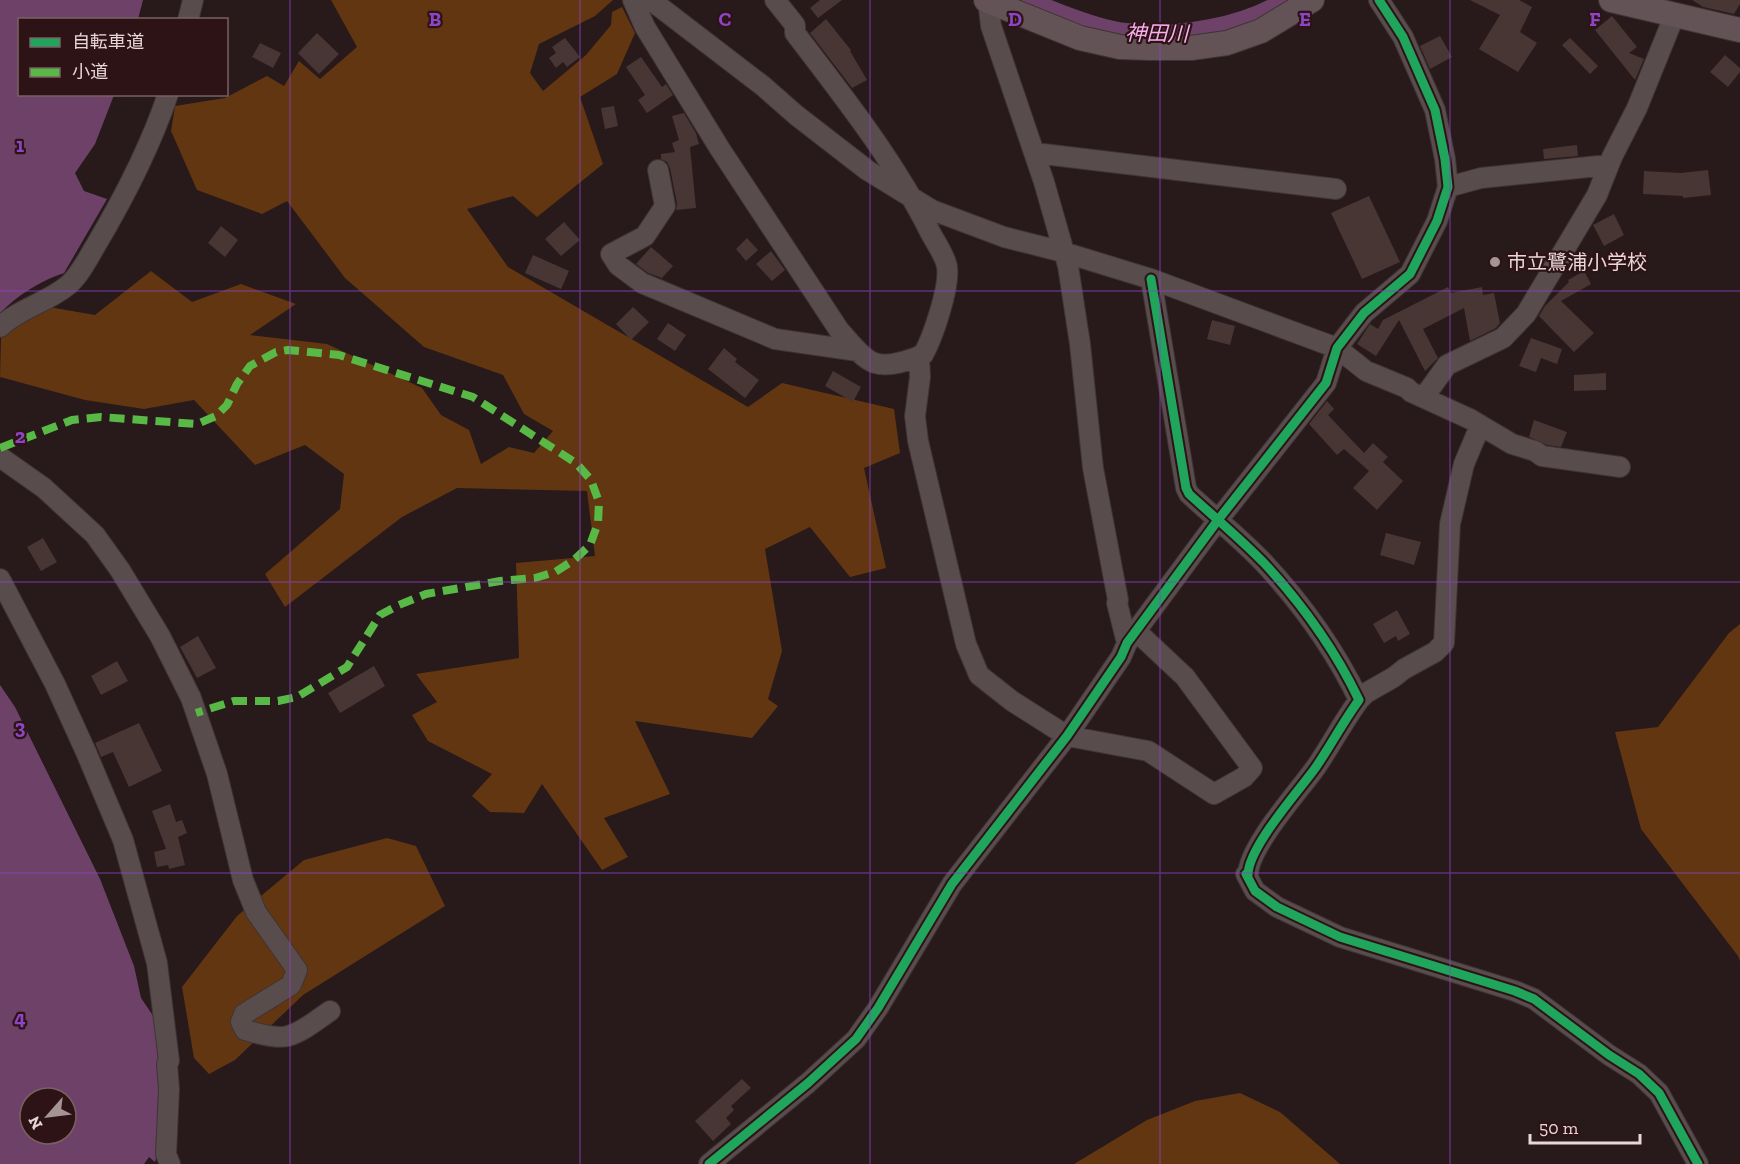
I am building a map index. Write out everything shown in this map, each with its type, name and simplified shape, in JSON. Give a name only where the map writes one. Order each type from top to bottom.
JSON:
[{"type":"main road","points":[[988,0],[1080,38],[1120,47],[1149,48],[1191,48],[1227,44],[1261,31],[1312,0]]},
{"type":"main road","points":[[1611,0],[1740,30]]},
{"type":"street","points":[[188,18],[193,0]]},
{"type":"street","points":[[633,0],[645,27],[720,149],[839,330],[858,351],[875,363],[900,363],[923,355],[930,344],[945,292],[947,267],[914,200],[859,117],[795,33],[795,25],[776,0]]},
{"type":"street","points":[[648,0],[665,10],[763,86],[796,115],[867,170],[932,210],[1004,237],[1151,279],[1337,348],[1366,371],[1424,397],[1512,444],[1535,451],[1542,456],[1620,467]]},
{"type":"street","points":[[919,356],[920,377],[915,416],[918,441],[966,644],[979,675],[1012,701],[1067,736],[1148,751],[1214,794],[1244,777],[1252,768],[1185,677],[1132,637],[1117,603],[1093,468],[1080,344],[1068,266],[1035,153],[991,26],[988,0]]},
{"type":"street","points":[[709,1164],[808,1083],[856,1039],[878,1008],[952,884],[1067,736],[1132,637],[1218,520],[1326,383],[1337,348],[1364,313],[1410,274],[1437,221],[1448,187],[1445,159],[1435,110],[1403,37],[1379,0]]},
{"type":"street","points":[[1424,397],[1447,365],[1503,338],[1526,314],[1597,195],[1608,165],[1637,108],[1675,14]]},
{"type":"street","points":[[0,327],[12,316],[50,298],[69,285],[110,222],[136,175],[156,131],[167,96]]},
{"type":"street","points":[[1035,153],[1336,189]]},
{"type":"street","points":[[1448,187],[1481,178],[1608,165]]},
{"type":"street","points":[[658,170],[665,206],[645,236],[611,254],[618,265],[642,283],[775,339],[858,351]]},
{"type":"street","points":[[1151,279],[1186,488],[1189,494],[1264,564],[1320,631],[1359,700]]},
{"type":"street","points":[[1480,426],[1464,464],[1450,524],[1444,643],[1435,652],[1404,669],[1359,700],[1316,766],[1283,808],[1248,864],[1248,875],[1246,874],[1255,891],[1277,907],[1340,937],[1515,991],[1534,999],[1609,1055],[1639,1074],[1659,1093],[1698,1164]]},
{"type":"street","points":[[0,457],[44,488],[95,535],[120,570],[160,636],[191,698],[217,774],[243,880],[256,912],[297,970],[291,985],[244,1014],[241,1022],[245,1030],[256,1034],[287,1037],[330,1011]]},
{"type":"street","points":[[0,579],[59,694],[123,840],[157,963],[169,1061],[167,1064],[169,1089],[166,1154],[170,1164]]},
{"type":"shaded area","points":[[0,0],[143,0],[138,18],[18,18],[18,96],[114,96],[95,144],[75,173],[84,191],[107,199],[64,273],[30,289],[0,313]]},
{"type":"shaded area","points":[[331,0],[613,0],[595,16],[539,44],[530,73],[543,91],[586,55],[611,25],[612,12],[622,7],[635,33],[617,74],[580,97],[603,164],[537,217],[513,196],[467,209],[508,267],[748,407],[782,383],[894,409],[900,453],[864,468],[886,568],[850,577],[810,527],[765,549],[782,651],[768,699],[778,706],[752,738],[635,721],[670,794],[604,818],[628,857],[602,870],[542,784],[524,813],[490,812],[472,796],[492,774],[428,741],[412,715],[437,702],[416,674],[519,658],[516,563],[595,556],[587,491],[457,488],[402,517],[285,607],[265,574],[340,509],[344,474],[305,445],[255,465],[194,400],[144,409],[85,400],[0,377],[1,337],[49,307],[95,315],[151,271],[192,302],[241,284],[296,304],[250,335],[327,344],[422,388],[441,415],[469,430],[481,464],[509,447],[534,453],[553,431],[524,414],[503,375],[424,347],[345,278],[287,201],[262,214],[197,190],[171,131],[175,106],[225,98],[267,76],[284,86],[299,61],[320,79],[357,47]]},
{"type":"shaded area","points":[[1740,624],[1740,961],[1641,829],[1615,732],[1658,727],[1729,633]]},
{"type":"shaded area","points":[[0,685],[15,707],[100,879],[134,966],[141,998],[156,1020],[161,1049],[158,1151],[155,1162],[149,1157],[144,1164],[0,1164]]},
{"type":"shaded area","points":[[387,838],[416,846],[445,906],[303,995],[235,1060],[209,1074],[194,1058],[182,987],[237,916],[304,860]]},
{"type":"shaded area","points":[[1240,1093],[1280,1112],[1340,1164],[1074,1164],[1147,1120],[1195,1101]]},
{"type":"building","points":[[820,0],[842,0],[818,18],[810,8]]},
{"type":"building","points":[[1470,0],[1519,0],[1532,7],[1520,32],[1537,43],[1518,72],[1479,49],[1500,15]]},
{"type":"building","points":[[1692,0],[1740,0],[1740,4],[1734,14],[1703,7]]},
{"type":"building","points":[[1612,16],[1637,47],[1629,53],[1644,59],[1635,80],[1595,30]]},
{"type":"building","points":[[826,19],[851,50],[867,80],[852,88],[810,33]]},
{"type":"building","points":[[317,33],[339,54],[319,74],[298,53]]},
{"type":"building","points":[[1440,36],[1452,57],[1430,69],[1420,46]]},
{"type":"building","points":[[565,38],[580,57],[567,67],[563,62],[556,68],[549,58],[556,53],[552,47]]},
{"type":"building","points":[[1570,38],[1598,66],[1590,74],[1562,45]]},
{"type":"building","points":[[260,43],[281,53],[273,68],[252,57]]},
{"type":"building","points":[[1725,55],[1740,68],[1740,72],[1728,87],[1710,72]]},
{"type":"building","points":[[641,57],[662,87],[666,84],[673,95],[647,113],[638,100],[645,95],[626,67]]},
{"type":"building","points":[[614,106],[618,126],[605,129],[601,108]]},
{"type":"building","points":[[684,113],[696,133],[699,144],[690,147],[696,208],[676,210],[677,204],[670,168],[667,162],[661,159],[661,154],[675,152],[672,143],[679,140],[672,116]]},
{"type":"building","points":[[1577,145],[1578,156],[1544,159],[1543,149]]},
{"type":"building","points":[[1708,170],[1711,195],[1683,198],[1683,196],[1643,194],[1644,171],[1681,173]]},
{"type":"building","points":[[1369,196],[1400,262],[1362,279],[1331,213]]},
{"type":"building","points":[[1614,214],[1624,235],[1604,246],[1593,225]]},
{"type":"building","points":[[564,222],[580,240],[561,256],[545,239]]},
{"type":"building","points":[[221,226],[238,240],[225,257],[208,243]]},
{"type":"building","points":[[747,238],[758,250],[746,261],[736,249]]},
{"type":"building","points":[[651,247],[673,266],[662,278],[648,273],[636,264]]},
{"type":"building","points":[[771,251],[785,270],[772,281],[756,264]]},
{"type":"building","points":[[533,255],[569,271],[561,289],[525,273]]},
{"type":"building","points":[[1584,271],[1591,284],[1561,301],[1594,333],[1574,352],[1539,316],[1545,306],[1569,282],[1568,280]]},
{"type":"building","points":[[1448,287],[1451,293],[1482,287],[1483,295],[1494,293],[1500,323],[1496,328],[1470,341],[1464,308],[1423,329],[1438,358],[1425,371],[1399,320],[1376,356],[1357,344],[1370,324],[1378,329],[1383,320]]},
{"type":"building","points":[[633,307],[649,322],[631,340],[616,324]]},
{"type":"building","points":[[1212,320],[1235,326],[1230,345],[1207,339]]},
{"type":"building","points":[[668,323],[686,335],[675,351],[657,339]]},
{"type":"building","points":[[1531,338],[1562,349],[1557,364],[1541,358],[1536,372],[1519,366]]},
{"type":"building","points":[[724,348],[737,359],[735,362],[759,380],[745,398],[708,369]]},
{"type":"building","points":[[833,371],[861,387],[853,402],[825,386]]},
{"type":"building","points":[[1606,373],[1606,390],[1574,391],[1574,375]]},
{"type":"building","points":[[1327,401],[1334,409],[1328,415],[1364,453],[1373,443],[1388,457],[1383,462],[1403,481],[1377,510],[1353,488],[1369,471],[1344,449],[1337,455],[1309,424]]},
{"type":"building","points":[[1534,420],[1567,432],[1561,447],[1547,445],[1529,437]]},
{"type":"building","points":[[1386,533],[1421,542],[1414,565],[1380,555]]},
{"type":"building","points":[[43,538],[57,562],[41,571],[27,547]]},
{"type":"building","points":[[1397,610],[1410,634],[1398,641],[1396,636],[1384,643],[1373,624]]},
{"type":"building","points":[[198,636],[216,668],[197,678],[180,647]]},
{"type":"building","points":[[117,661],[128,681],[101,695],[91,676]]},
{"type":"building","points":[[374,666],[385,686],[340,713],[328,693]]},
{"type":"building","points":[[139,723],[162,771],[129,787],[113,752],[101,757],[95,743]]},
{"type":"building","points":[[170,804],[176,822],[182,820],[187,833],[178,837],[185,865],[169,869],[168,865],[157,867],[154,852],[166,849],[152,811]]},
{"type":"building","points":[[742,1079],[751,1088],[731,1106],[734,1110],[726,1118],[731,1124],[713,1141],[695,1121]]},
{"type":"waterway","name":"神田川","points":[[1020,0],[1086,27],[1125,36],[1146,37],[1189,36],[1232,27],[1272,12],[1290,2]]},
{"type":"marked path","points":[[0,448],[72,420],[101,417],[197,424],[216,416],[227,405],[237,384],[250,366],[276,352],[288,350],[339,355],[473,397],[576,463],[591,480],[599,502],[598,523],[590,545],[574,560],[555,572],[535,578],[500,581],[426,594],[380,615],[347,667],[297,697],[278,701],[234,701],[196,713]]},
{"type":"cycle path","points":[[709,1164],[808,1083],[856,1039],[878,1008],[952,884],[1067,736],[1121,657],[1127,643],[1218,520],[1326,383],[1337,348],[1364,313],[1410,274],[1437,221],[1448,187],[1445,159],[1435,110],[1403,37],[1379,0]]},
{"type":"cycle path","points":[[1151,279],[1186,488],[1189,494],[1255,554],[1292,595],[1328,645],[1359,700],[1316,767],[1256,850],[1248,875],[1246,874],[1255,891],[1277,907],[1340,937],[1515,991],[1534,999],[1609,1055],[1639,1074],[1659,1093],[1698,1164]]},
{"type":"place","name":"市立鷺浦小学校","points":[[1495,262]]}]
